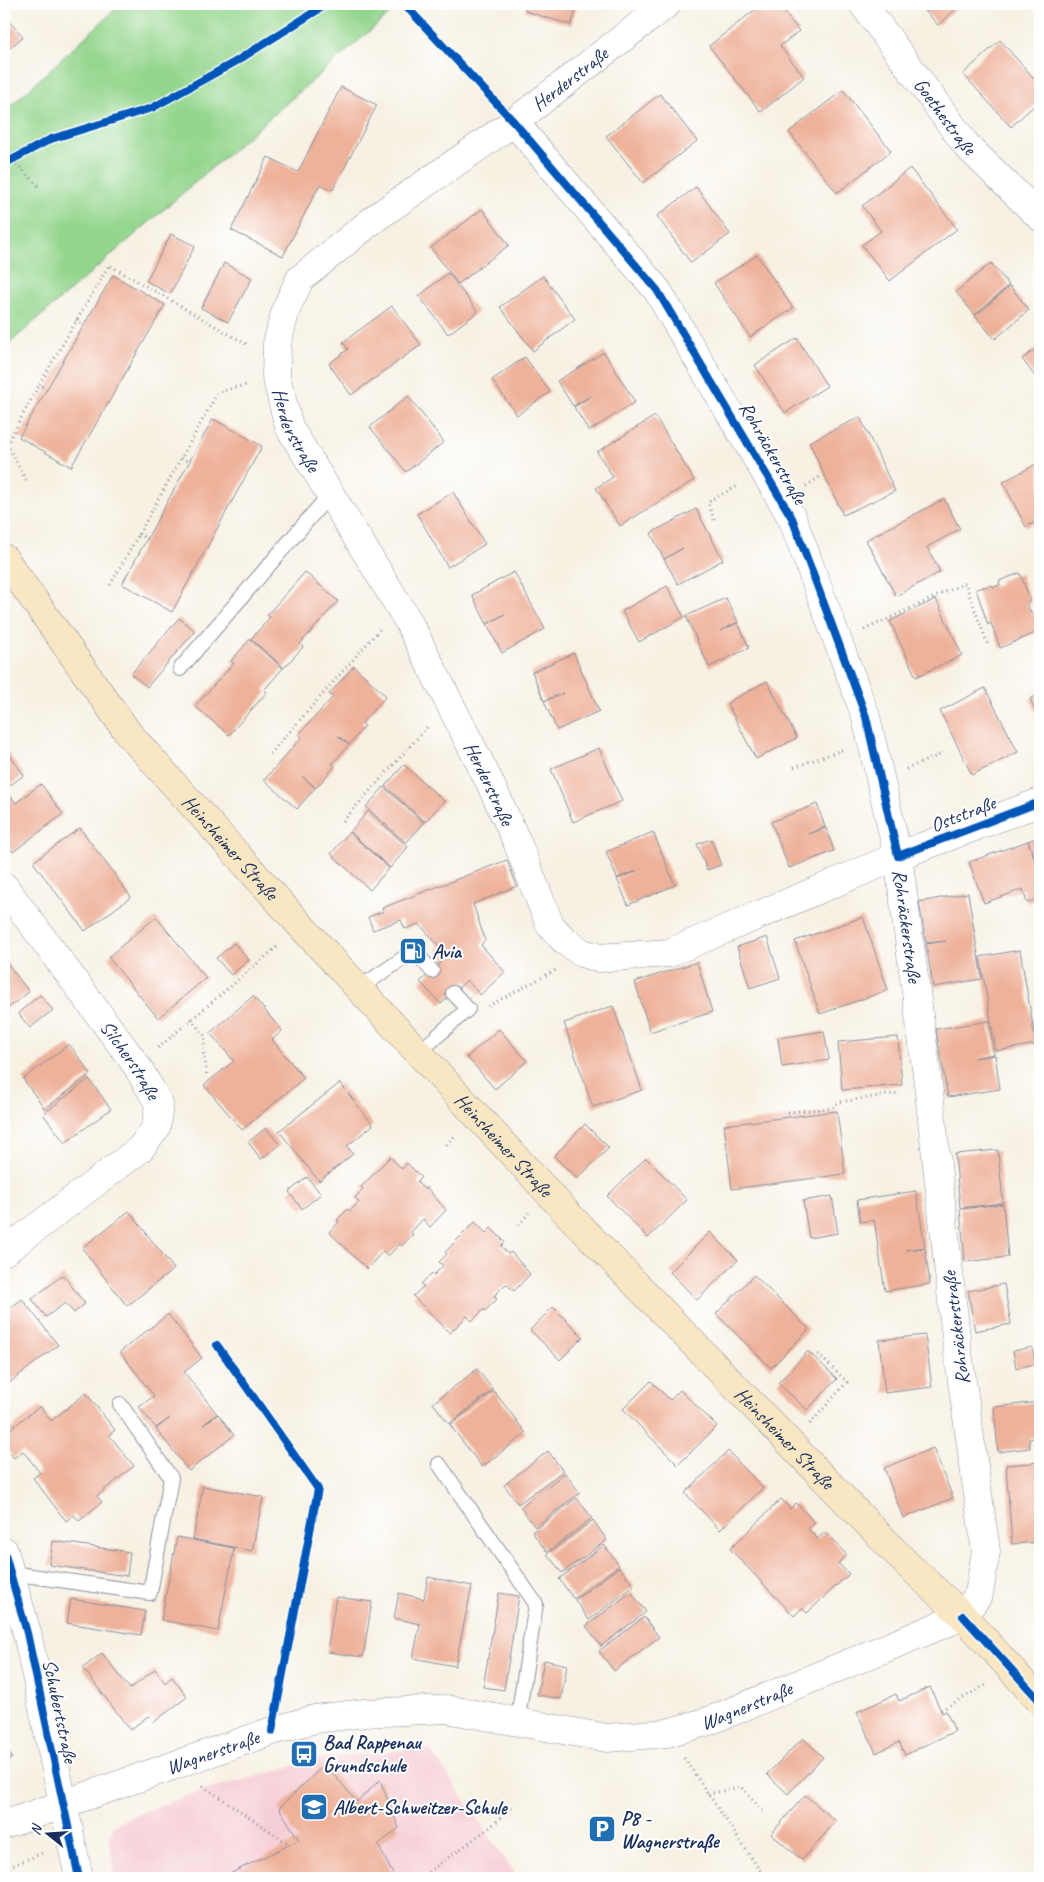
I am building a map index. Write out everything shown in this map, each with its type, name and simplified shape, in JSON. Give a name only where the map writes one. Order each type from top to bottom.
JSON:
[{"type":"street","name":"Herderstraße","points":[[590,955],[565,941],[550,925],[517,842],[490,782],[449,702],[399,607],[289,427],[276,369],[277,344],[286,309],[300,279],[374,219],[514,122],[667,4]]},
{"type":"street","name":"Goethestraße","points":[[863,4],[967,146],[1040,217]]},
{"type":"street","name":"Rohräckerstraße","points":[[514,122],[657,290],[792,518],[866,717],[898,856],[928,1083],[957,1346],[986,1551],[979,1594],[963,1616]]},
{"type":"street","name":"Heinsheimer Straße","points":[[4,558],[129,734],[358,989],[569,1215],[792,1446],[906,1562],[963,1616],[1040,1701]]},
{"type":"street","name":"Oststraße","points":[[590,955],[669,952],[898,856],[1040,802]]},
{"type":"street","name":"Silcherstraße","points":[[4,886],[137,1066],[159,1104],[156,1128],[140,1148],[4,1252]]},
{"type":"street","name":"Schubertstraße","points":[[7,1562],[15,1632],[63,1804],[79,1878]]},
{"type":"street","name":"Wagnerstraße","points":[[4,1825],[272,1731],[315,1719],[365,1713],[446,1709],[607,1738],[667,1733],[709,1721],[963,1616]]},
{"type":"lane","points":[[180,669],[330,494]]},
{"type":"lane","points":[[358,989],[414,951],[432,970]]},
{"type":"lane","points":[[418,1053],[468,1009],[453,993]]},
{"type":"lane","points":[[7,1562],[150,1593],[171,1478],[120,1404]]},
{"type":"lane","points":[[439,1464],[536,1604],[517,1723]]},
{"type":"path","points":[[4,164],[51,138],[152,108],[235,62],[327,4]]},
{"type":"path","points":[[12,160],[40,188]]},
{"type":"path","points":[[26,480],[7,444],[109,265],[276,369]]},
{"type":"path","points":[[76,320],[84,325]]},
{"type":"path","points":[[110,585],[218,392],[276,369]]},
{"type":"path","points":[[39,385],[47,389]]},
{"type":"path","points":[[181,458],[189,462]]},
{"type":"path","points":[[714,520],[708,503],[712,499],[764,471]]},
{"type":"path","points":[[139,534],[148,539]]},
{"type":"path","points":[[838,642],[965,583],[988,645]]},
{"type":"path","points":[[270,754],[399,607]]},
{"type":"path","points":[[343,821],[449,702]]},
{"type":"path","points":[[794,767],[871,740]]},
{"type":"path","points":[[880,780],[946,752]]},
{"type":"path","points":[[137,1066],[280,944]]},
{"type":"path","points":[[468,1009],[486,1007],[552,972],[590,955]]},
{"type":"path","points":[[192,1019],[206,1037],[203,1050],[207,1076]]},
{"type":"path","points":[[788,1112],[831,1108],[840,1102],[897,1094],[928,1083]]},
{"type":"path","points":[[792,1446],[847,1382],[816,1352]]},
{"type":"path","points":[[941,1710],[1011,1671]]},
{"type":"path","points":[[667,1733],[765,1878]]},
{"type":"path","points":[[194,1789],[212,1783]]},
{"type":"path","points":[[203,1786],[289,1844]]},
{"type":"path","points":[[708,1794],[741,1787],[764,1812]]},
{"type":"path","points":[[420,1878],[488,1829],[515,1805]]},
{"type":"path","points":[[4,1869],[70,1841]]},
{"type":"path","points":[[426,1874],[428,1878]]},
{"type":"shaded area","name":"Albert-Schweitzer-Schule","points":[[430,1749],[518,1878],[115,1878],[109,1839],[113,1827],[125,1819],[192,1794],[326,1757]]},
{"type":"green space","points":[[121,4],[401,4],[4,348],[4,112]]},
{"type":"building","points":[[527,4],[578,4],[571,25],[525,11]]},
{"type":"building","points":[[762,4],[778,4],[799,31],[780,46],[804,77],[761,112],[709,46]]},
{"type":"building","points":[[919,4],[962,4],[938,25]]},
{"type":"building","points":[[4,18],[23,37],[10,48],[4,42]]},
{"type":"building","points":[[1000,40],[1040,85],[1040,100],[1011,127],[963,74]]},
{"type":"building","points":[[341,87],[377,105],[333,190],[320,184],[283,256],[231,230],[268,157],[298,172]]},
{"type":"building","points":[[843,90],[891,151],[837,193],[789,132]]},
{"type":"building","points":[[660,94],[697,141],[643,183],[606,136]]},
{"type":"building","points":[[910,168],[957,229],[890,281],[862,245],[881,231],[862,206]]},
{"type":"building","points":[[696,187],[730,234],[691,263],[657,216]]},
{"type":"building","points":[[482,209],[509,245],[458,284],[431,248]]},
{"type":"building","points":[[171,234],[195,246],[170,294],[146,281]]},
{"type":"building","points":[[757,255],[793,308],[750,337],[714,283]]},
{"type":"building","points":[[224,263],[252,278],[228,322],[201,308]]},
{"type":"building","points":[[991,263],[1009,285],[975,315],[956,292]]},
{"type":"building","points":[[448,273],[478,312],[448,334],[419,296]]},
{"type":"building","points":[[113,275],[165,305],[71,467],[19,437]]},
{"type":"building","points":[[543,276],[575,319],[533,351],[500,307]]},
{"type":"building","points":[[1010,286],[1029,310],[995,339],[975,316]]},
{"type":"building","points":[[392,306],[421,345],[351,395],[329,364],[348,349],[343,342]]},
{"type":"building","points":[[797,338],[827,386],[785,413],[755,365]]},
{"type":"building","points":[[1040,346],[1040,383],[1022,359]]},
{"type":"building","points":[[604,352],[635,402],[589,431],[574,407],[591,396],[573,406],[557,381]]},
{"type":"building","points":[[525,357],[550,392],[517,415],[492,380]]},
{"type":"building","points":[[408,396],[444,442],[406,472],[370,427]]},
{"type":"building","points":[[655,416],[694,480],[620,526],[596,488],[613,477],[597,452]]},
{"type":"building","points":[[860,417],[895,491],[843,515],[809,442]]},
{"type":"building","points":[[213,419],[262,446],[172,612],[122,584]]},
{"type":"building","points":[[1040,462],[1040,519],[1026,527],[1003,482]]},
{"type":"building","points":[[453,492],[485,544],[448,567],[417,514]]},
{"type":"building","points":[[944,499],[960,529],[927,547],[940,572],[896,596],[866,540]]},
{"type":"building","points":[[696,509],[723,560],[678,584],[651,533]]},
{"type":"building","points":[[305,572],[338,601],[300,644],[303,647],[284,668],[251,639],[270,617],[267,615]]},
{"type":"building","points":[[514,572],[545,629],[502,653],[472,595]]},
{"type":"building","points":[[1020,573],[1030,600],[1027,604],[1031,613],[1036,616],[1040,614],[1040,631],[1000,648],[991,623],[988,625],[976,589],[1000,585],[999,581]]},
{"type":"building","points":[[667,586],[684,617],[639,642],[622,611]]},
{"type":"building","points":[[726,598],[738,622],[720,631],[738,623],[749,648],[709,667],[686,616]]},
{"type":"building","points":[[936,599],[962,655],[916,677],[890,621]]},
{"type":"building","points":[[179,618],[195,631],[147,687],[131,674]]},
{"type":"building","points":[[250,639],[283,668],[264,690],[267,692],[229,735],[195,706],[234,663],[231,661]]},
{"type":"building","points":[[574,653],[599,711],[557,730],[532,672]]},
{"type":"building","points":[[354,666],[386,696],[362,723],[365,726],[332,764],[335,766],[316,788],[302,776],[315,788],[297,809],[264,780],[302,737],[299,734],[333,697],[329,694]]},
{"type":"building","points":[[767,681],[797,738],[756,759],[727,703]]},
{"type":"building","points":[[985,688],[1018,752],[972,775],[940,711]]},
{"type":"building","points":[[1040,694],[1040,722],[1030,699]]},
{"type":"building","points":[[4,747],[24,775],[5,789],[16,803],[41,784],[63,814],[13,852],[4,840]]},
{"type":"building","points":[[599,748],[622,801],[573,822],[551,769]]},
{"type":"building","points":[[404,765],[444,801],[425,822],[385,786]]},
{"type":"building","points":[[384,787],[424,823],[406,843],[366,807]]},
{"type":"building","points":[[817,804],[825,827],[808,834],[826,828],[834,851],[789,868],[771,822]]},
{"type":"building","points":[[368,811],[408,847],[390,868],[350,832]]},
{"type":"building","points":[[80,828],[131,897],[85,931],[33,862]]},
{"type":"building","points":[[349,832],[389,868],[370,890],[331,854]]},
{"type":"building","points":[[653,832],[675,885],[628,905],[617,879],[637,871],[617,878],[606,852]]},
{"type":"building","points":[[1040,837],[1040,898],[1027,903],[1023,889],[984,903],[969,862]]},
{"type":"building","points":[[711,839],[721,865],[707,870],[697,844]]},
{"type":"building","points":[[507,860],[517,886],[473,904],[485,940],[481,945],[505,972],[480,995],[467,980],[441,1004],[420,982],[445,958],[437,950],[440,947],[419,924],[405,929],[401,920],[373,930],[368,917],[384,911],[382,908]]},
{"type":"building","points":[[968,893],[982,979],[933,987],[926,944],[946,941],[926,943],[919,902]]},
{"type":"building","points":[[156,917],[206,978],[158,1018],[108,957]]},
{"type":"building","points":[[863,917],[888,990],[820,1014],[795,941]]},
{"type":"building","points":[[767,937],[780,978],[750,988],[737,947]]},
{"type":"building","points":[[234,943],[249,960],[231,975],[216,958]]},
{"type":"building","points":[[1020,950],[1036,1044],[996,1051],[980,957]]},
{"type":"building","points":[[4,959],[29,992],[4,1011]]},
{"type":"building","points":[[697,962],[712,1012],[650,1032],[635,982]]},
{"type":"building","points":[[40,995],[53,1010],[30,1028],[18,1013]]},
{"type":"building","points":[[253,996],[282,1031],[272,1040],[304,1078],[242,1130],[204,1085],[234,1061],[210,1033]]},
{"type":"building","points":[[613,1006],[642,1090],[593,1107],[564,1023]]},
{"type":"building","points":[[989,1021],[994,1054],[974,1058],[995,1055],[1000,1089],[948,1097],[936,1029]]},
{"type":"building","points":[[499,1029],[527,1061],[495,1089],[467,1057]]},
{"type":"building","points":[[824,1031],[829,1060],[782,1067],[778,1038]]},
{"type":"building","points":[[898,1037],[902,1085],[842,1090],[838,1042]]},
{"type":"building","points":[[69,1044],[91,1074],[45,1109],[23,1079]]},
{"type":"building","points":[[89,1079],[111,1109],[65,1143],[43,1114]]},
{"type":"building","points":[[340,1083],[373,1125],[347,1146],[353,1154],[319,1181],[279,1131]]},
{"type":"building","points":[[837,1111],[845,1174],[732,1189],[724,1125]]},
{"type":"building","points":[[585,1124],[609,1148],[577,1179],[554,1156]]},
{"type":"building","points":[[266,1128],[280,1145],[261,1159],[248,1142]]},
{"type":"building","points":[[998,1150],[1003,1203],[960,1208],[955,1154]]},
{"type":"building","points":[[390,1157],[402,1169],[407,1163],[421,1177],[417,1182],[425,1190],[426,1187],[446,1210],[430,1227],[423,1219],[402,1246],[400,1244],[388,1256],[383,1251],[367,1269],[329,1232],[348,1209],[350,1211],[359,1202],[355,1198],[363,1189],[361,1187]]},
{"type":"building","points":[[646,1158],[687,1200],[648,1238],[607,1196]]},
{"type":"building","points":[[307,1177],[321,1194],[302,1209],[289,1192]]},
{"type":"building","points":[[916,1191],[925,1247],[906,1250],[925,1248],[930,1284],[885,1291],[874,1220],[860,1222],[857,1200]]},
{"type":"building","points":[[832,1196],[838,1233],[809,1238],[803,1201]]},
{"type":"building","points":[[1003,1204],[1008,1257],[965,1262],[960,1209]]},
{"type":"building","points":[[129,1211],[174,1269],[127,1306],[82,1248]]},
{"type":"building","points":[[475,1222],[486,1233],[491,1228],[505,1242],[501,1246],[508,1254],[511,1252],[530,1274],[514,1291],[506,1284],[494,1296],[497,1299],[485,1311],[484,1309],[472,1321],[467,1316],[450,1333],[413,1296],[424,1286],[421,1284],[432,1273],[434,1275],[443,1266],[439,1262],[447,1254],[445,1252]]},
{"type":"building","points":[[710,1232],[738,1260],[697,1300],[670,1272]]},
{"type":"building","points":[[63,1275],[85,1304],[74,1313],[65,1303],[46,1317],[32,1299]]},
{"type":"building","points":[[754,1275],[809,1329],[771,1368],[716,1314]]},
{"type":"building","points":[[1004,1284],[1011,1324],[975,1331],[968,1291]]},
{"type":"building","points":[[22,1299],[58,1345],[4,1387],[4,1313]]},
{"type":"building","points":[[553,1307],[583,1337],[560,1360],[530,1330]]},
{"type":"building","points":[[168,1314],[202,1358],[184,1372],[217,1414],[203,1425],[218,1414],[234,1435],[189,1471],[156,1429],[170,1418],[156,1428],[139,1407],[154,1396],[120,1352]]},
{"type":"building","points":[[925,1335],[932,1387],[885,1393],[879,1340]]},
{"type":"building","points":[[1032,1347],[1035,1364],[1016,1368],[1013,1351]]},
{"type":"building","points":[[808,1351],[837,1379],[807,1410],[778,1383]]},
{"type":"building","points":[[477,1369],[493,1390],[449,1424],[433,1403]]},
{"type":"building","points":[[651,1381],[670,1400],[680,1390],[717,1426],[678,1465],[623,1409]]},
{"type":"building","points":[[494,1391],[526,1433],[482,1467],[450,1425]]},
{"type":"building","points":[[86,1393],[115,1430],[109,1435],[134,1466],[97,1496],[102,1502],[79,1521],[74,1515],[66,1521],[33,1478],[40,1473],[23,1451],[14,1458],[4,1446],[4,1434],[40,1406],[51,1421]]},
{"type":"building","points":[[1040,1402],[1040,1437],[1029,1439],[1030,1448],[998,1452],[994,1407]]},
{"type":"building","points":[[933,1448],[953,1498],[903,1518],[884,1468]]},
{"type":"building","points":[[548,1451],[563,1471],[518,1504],[504,1485]]},
{"type":"building","points":[[728,1451],[763,1488],[720,1530],[685,1493]]},
{"type":"building","points":[[1040,1462],[1040,1542],[1012,1544],[1006,1465]]},
{"type":"building","points":[[565,1473],[580,1493],[535,1527],[520,1507]]},
{"type":"building","points":[[203,1486],[263,1497],[252,1551],[193,1539]]},
{"type":"building","points":[[577,1498],[592,1518],[547,1552],[532,1532]]},
{"type":"building","points":[[781,1499],[790,1509],[796,1503],[815,1523],[808,1529],[817,1539],[825,1532],[847,1555],[838,1563],[849,1574],[807,1613],[802,1608],[794,1616],[730,1549]]},
{"type":"building","points":[[593,1520],[607,1540],[562,1573],[547,1554]]},
{"type":"building","points":[[177,1537],[234,1548],[218,1631],[161,1620]]},
{"type":"building","points":[[53,1541],[130,1552],[127,1576],[49,1565]]},
{"type":"building","points":[[604,1545],[619,1565],[574,1599],[559,1579]]},
{"type":"building","points":[[619,1567],[634,1586],[589,1620],[575,1600]]},
{"type":"building","points":[[428,1577],[472,1586],[455,1666],[413,1658],[420,1624],[394,1618],[399,1593],[424,1599]]},
{"type":"building","points":[[631,1592],[646,1612],[601,1646],[586,1626]]},
{"type":"building","points":[[499,1593],[519,1596],[504,1690],[483,1687]]},
{"type":"building","points":[[336,1597],[372,1602],[363,1657],[327,1652]]},
{"type":"building","points":[[71,1599],[145,1611],[141,1635],[67,1623]]},
{"type":"building","points":[[644,1617],[659,1637],[614,1671],[599,1651]]},
{"type":"building","points":[[102,1653],[130,1689],[155,1669],[165,1683],[172,1677],[187,1697],[154,1722],[148,1716],[130,1730],[83,1668]]},
{"type":"building","points":[[544,1660],[567,1665],[561,1699],[537,1695]]},
{"type":"building","points":[[930,1687],[942,1713],[946,1711],[955,1731],[905,1755],[899,1742],[876,1753],[857,1712],[896,1694],[899,1701]]},
{"type":"building","points":[[803,1738],[823,1757],[788,1794],[767,1774]]},
{"type":"building","points":[[4,1743],[12,1758],[4,1762]]},
{"type":"building","points":[[325,1764],[357,1802],[380,1780],[399,1828],[378,1845],[395,1878],[221,1878],[299,1840],[279,1808]]},
{"type":"building","points":[[805,1795],[836,1821],[802,1860],[771,1834]]},
{"type":"cycle path","points":[[4,164],[51,139],[152,108],[235,62],[327,4]]},
{"type":"cycle path","points":[[404,4],[514,122],[657,290],[792,518],[866,717],[898,856],[1040,802]]},
{"type":"cycle path","points":[[217,1345],[318,1489],[272,1731]]},
{"type":"cycle path","points":[[4,1551],[27,1633],[79,1878]]},
{"type":"cycle path","points":[[963,1616],[1040,1701]]},
{"type":"place","name":"Avia","points":[[413,951]]},
{"type":"place","name":"Bad Rappenau Grundschule","points":[[304,1754]]},
{"type":"place","name":"Albert-Schweitzer-Schule","points":[[314,1807]]},
{"type":"place","name":"P8 - Wagnerstraße","points":[[602,1829]]}]
